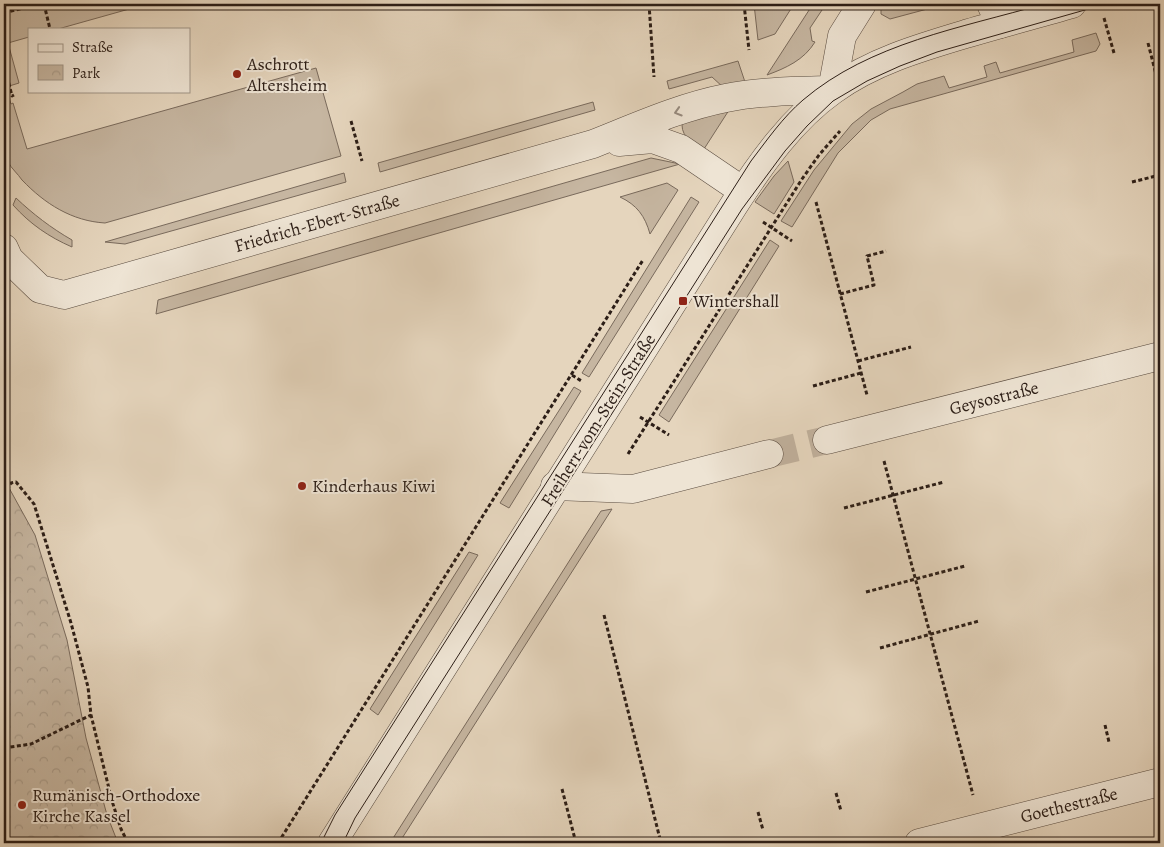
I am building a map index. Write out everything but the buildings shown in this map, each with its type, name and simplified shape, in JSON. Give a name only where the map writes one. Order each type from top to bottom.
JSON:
[{"type":"street","points":[[832,90],[842,36],[862,4]]},
{"type":"street","name":"Friedrich-Ebert-Straße","points":[[4,248],[9,259],[40,289],[64,295],[593,144],[659,117],[724,98],[747,94],[832,90],[889,59],[995,14],[1072,4]]},
{"type":"street","name":"Freiherr-vom-Stein-Straße","points":[[332,843],[555,486],[743,191],[788,130],[832,90]]},
{"type":"street","name":"Friedrich-Ebert-Straße","points":[[593,144],[653,139],[681,149],[743,191]]},
{"type":"street","name":"Geysostraße","points":[[827,440],[1160,356]]},
{"type":"street","points":[[555,486],[633,489],[769,454]]},
{"type":"street","name":"Goethestraße","points":[[919,843],[1160,782]]},
{"type":"path","points":[[4,14],[39,4]]},
{"type":"path","points":[[44,4],[50,28]]},
{"type":"path","points":[[649,4],[654,78]]},
{"type":"path","points":[[744,4],[748,50]]},
{"type":"path","points":[[1103,15],[1114,53]]},
{"type":"path","points":[[1148,43],[1160,90]]},
{"type":"path","points":[[4,64],[12,96],[14,95]]},
{"type":"path","points":[[351,121],[362,161]]},
{"type":"path","points":[[606,488],[819,155],[842,129]]},
{"type":"path","points":[[1132,182],[1160,175]]},
{"type":"path","points":[[816,202],[868,397]]},
{"type":"path","points":[[760,221],[792,241]]},
{"type":"path","points":[[840,294],[874,285],[867,256],[886,251]]},
{"type":"path","points":[[278,843],[643,260]]},
{"type":"path","points":[[858,361],[911,347]]},
{"type":"path","points":[[813,386],[861,373]]},
{"type":"path","points":[[637,415],[669,435]]},
{"type":"path","points":[[883,457],[969,778]]},
{"type":"path","points":[[4,496],[11,483],[16,482],[34,504],[71,623],[88,687],[91,715],[112,801],[121,830],[128,843]]},
{"type":"path","points":[[844,508],[944,482]]},
{"type":"path","points":[[866,592],[966,566]]},
{"type":"path","points":[[604,615],[661,843]]},
{"type":"path","points":[[880,648],[930,633],[979,622]]},
{"type":"path","points":[[4,748],[31,744],[91,715]]},
{"type":"path","points":[[1105,725],[1109,742]]},
{"type":"path","points":[[562,789],[576,843]]},
{"type":"path","points":[[836,793],[840,810]]},
{"type":"path","points":[[758,812],[763,830]]},
{"type":"green space","points":[[4,4],[147,4],[62,28],[28,28],[28,37],[8,43],[19,83],[6,87],[27,149],[316,68],[341,156],[105,223],[93,222],[70,215],[40,197],[22,180],[8,162],[4,147]]},
{"type":"green space","points":[[754,4],[794,4],[775,34],[758,40]]},
{"type":"green space","points":[[813,4],[826,4],[810,28],[812,41],[815,42],[800,59],[767,75]]},
{"type":"green space","points":[[881,4],[946,4],[890,19],[881,14]]},
{"type":"green space","points":[[1096,33],[1100,44],[1096,51],[890,109],[871,120],[838,153],[792,227],[781,221],[814,170],[852,124],[871,109],[917,84],[944,76],[949,88],[987,77],[984,66],[996,62],[1000,73],[1074,52],[1072,40]]},
{"type":"green space","points":[[738,61],[745,82],[724,88],[712,77],[669,89],[667,81]]},
{"type":"green space","points":[[593,102],[595,110],[380,172],[378,163]]},
{"type":"green space","points":[[731,107],[704,149],[686,137],[682,125],[685,121]]},
{"type":"green space","points":[[651,158],[680,164],[156,314],[158,300]]},
{"type":"green space","points":[[788,161],[794,182],[774,214],[755,202],[774,176]]},
{"type":"green space","points":[[344,173],[346,182],[125,244],[105,242]]},
{"type":"green space","points":[[667,183],[678,190],[650,234],[640,212],[620,197]]},
{"type":"green space","points":[[691,197],[699,202],[589,377],[582,373]]},
{"type":"green space","points":[[16,198],[42,220],[72,240],[72,247],[55,239],[26,218],[13,205]]},
{"type":"green space","points":[[770,240],[779,246],[669,422],[659,415]]},
{"type":"green space","points":[[574,387],[581,391],[509,508],[500,503]]},
{"type":"green space","points":[[4,471],[8,486],[35,535],[67,640],[86,738],[107,815],[118,843],[4,843]]},
{"type":"green space","points":[[612,509],[399,843],[390,843],[601,511]]},
{"type":"green space","points":[[469,552],[478,555],[378,715],[370,709]]},
{"type":"tunnel","points":[[769,454],[827,440]]},
{"type":"tram line","points":[[321,843],[335,815],[751,161],[782,121],[803,100],[829,80],[857,64],[917,40],[1044,4]]},
{"type":"tram line","points":[[343,843],[355,818],[742,209],[785,151],[807,126],[833,101],[867,81],[900,66],[937,52],[1106,4]]},
{"type":"place","name":"Aschrott Altersheim","points":[[237,74]]},
{"type":"place","name":"Wintershall","points":[[683,301]]},
{"type":"place","name":"Kinderhaus Kiwi","points":[[302,486]]},
{"type":"place","name":"Rumänisch-Orthodoxe Kirche Kassel","points":[[22,805]]}]
